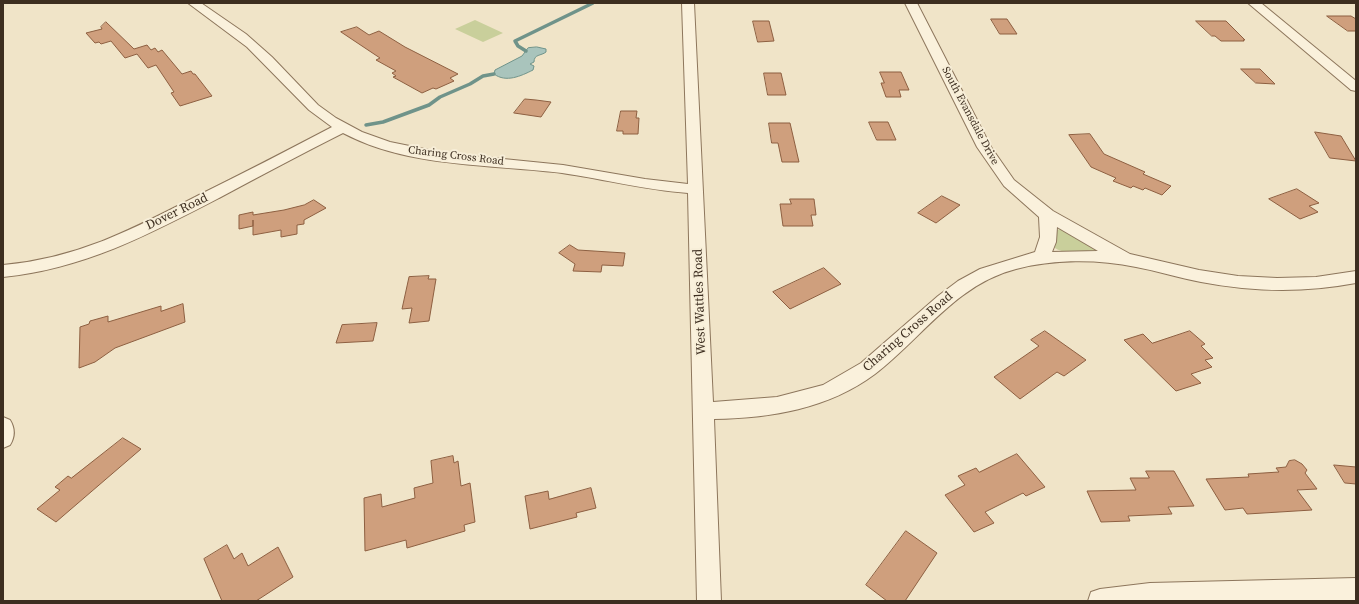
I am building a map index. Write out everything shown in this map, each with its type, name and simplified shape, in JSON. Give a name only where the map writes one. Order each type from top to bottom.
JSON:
[{"type":"street","name":"Charing Cross Road","points":[[194,3],[251,44],[317,111],[342,128],[386,145],[425,154],[563,169],[673,188],[694,189]]},
{"type":"street","name":"West Wattles Road","points":[[688,3],[694,189],[704,411],[709,601]]},
{"type":"street","name":"South Evansdale Drive","points":[[911,3],[991,159],[1012,186],[1047,216]]},
{"type":"street","points":[[1254,3],[1356,87]]},
{"type":"street","name":"Dover Road","points":[[3,271],[38,267],[92,252],[177,212],[342,128]]},
{"type":"street","name":"Charing Cross Road","points":[[1047,216],[1115,251],[1126,260]]},
{"type":"street","points":[[1041,257],[1047,247],[1049,236],[1050,225],[1047,216]]},
{"type":"street","name":"Charing Cross Road","points":[[704,411],[747,410],[805,400],[826,392],[847,382],[875,363],[937,305],[963,285],[999,268],[1041,257],[1126,260],[1190,274],[1255,284],[1306,284],[1356,277]]},
{"type":"street","points":[[3,426],[3,439]]},
{"type":"street","points":[[1100,601],[1127,596],[1157,594],[1356,590]]},
{"type":"green space","points":[[475,20],[503,33],[483,42],[455,29]]},
{"type":"green space","points":[[1063,228],[1103,253],[1072,253],[1055,248],[1057,230]]},
{"type":"water","points":[[537,47],[546,49],[546,52],[536,56],[534,62],[530,64],[534,66],[533,70],[514,78],[503,78],[494,74],[495,70],[522,56],[528,48]]},
{"type":"building","points":[[1327,16],[1351,16],[1356,19],[1356,31],[1348,31]]},
{"type":"building","points":[[991,19],[1007,19],[1017,34],[1000,34]]},
{"type":"building","points":[[753,21],[769,21],[774,41],[758,42]]},
{"type":"building","points":[[1196,21],[1226,21],[1245,40],[1221,41],[1215,36],[1212,36]]},
{"type":"building","points":[[106,22],[134,49],[147,45],[151,50],[155,48],[158,52],[162,50],[182,74],[191,71],[195,74],[212,96],[180,106],[171,93],[174,92],[156,65],[148,68],[137,54],[125,58],[111,41],[101,44],[99,42],[95,43],[86,33],[102,29],[101,27]]},
{"type":"building","points":[[357,27],[369,35],[379,31],[405,47],[458,74],[450,78],[454,81],[422,93],[393,77],[396,76],[392,73],[396,71],[376,60],[380,58],[341,32]]},
{"type":"building","points":[[1241,69],[1260,69],[1275,84],[1256,83]]},
{"type":"building","points":[[880,72],[901,72],[909,90],[899,90],[901,97],[886,97],[881,83],[884,83]]},
{"type":"building","points":[[764,73],[781,73],[786,95],[768,95]]},
{"type":"building","points":[[525,99],[551,102],[541,117],[514,113]]},
{"type":"building","points":[[621,111],[637,111],[636,118],[639,118],[638,134],[623,134],[623,131],[617,131]]},
{"type":"building","points":[[869,122],[888,122],[896,140],[877,140]]},
{"type":"building","points":[[769,123],[790,123],[799,162],[782,162],[778,143],[772,143]]},
{"type":"building","points":[[1315,132],[1341,136],[1356,161],[1330,158]]},
{"type":"building","points":[[1090,134],[1104,154],[1145,172],[1143,174],[1171,186],[1162,195],[1145,188],[1143,190],[1133,186],[1131,188],[1113,181],[1116,178],[1091,167],[1069,135]]},
{"type":"building","points":[[1297,189],[1319,203],[1309,206],[1318,212],[1300,219],[1269,199]]},
{"type":"building","points":[[942,196],[960,205],[936,223],[918,213]]},
{"type":"building","points":[[790,199],[814,199],[816,215],[811,215],[813,226],[783,226],[780,204],[791,204]]},
{"type":"building","points":[[314,200],[326,208],[304,220],[304,224],[297,225],[297,234],[281,237],[281,230],[253,235],[253,226],[239,229],[239,215],[253,212],[253,215],[284,210],[304,205]]},
{"type":"building","points":[[570,245],[578,250],[625,253],[623,266],[602,265],[601,272],[573,271],[575,264],[559,253]]},
{"type":"building","points":[[824,268],[841,284],[790,309],[773,292]]},
{"type":"building","points":[[429,276],[428,279],[436,279],[429,321],[409,323],[412,308],[402,309],[409,277]]},
{"type":"building","points":[[183,304],[185,322],[115,348],[95,362],[79,368],[80,327],[89,324],[90,321],[108,316],[108,322],[161,306],[161,311]]},
{"type":"building","points":[[377,323],[373,341],[336,343],[342,325]]},
{"type":"building","points":[[1045,331],[1086,360],[1064,376],[1057,372],[1020,399],[994,377],[1039,346],[1031,340]]},
{"type":"building","points":[[1190,331],[1205,344],[1201,346],[1213,358],[1205,360],[1212,367],[1191,374],[1201,383],[1176,391],[1124,340],[1143,334],[1152,343]]},
{"type":"building","points":[[123,438],[141,449],[56,522],[37,509],[60,490],[55,487],[68,476],[71,478]]},
{"type":"building","points":[[1017,454],[1045,487],[1026,496],[1023,493],[985,512],[994,523],[974,532],[945,495],[965,485],[958,476],[976,468],[979,472]]},
{"type":"building","points":[[453,456],[454,463],[458,461],[461,486],[470,483],[475,522],[464,525],[465,531],[407,548],[406,540],[365,551],[364,498],[381,494],[382,507],[415,498],[414,488],[433,483],[431,461]]},
{"type":"building","points":[[1295,460],[1302,464],[1307,470],[1305,473],[1317,489],[1297,490],[1312,510],[1247,514],[1243,508],[1225,510],[1206,479],[1249,477],[1248,474],[1279,472],[1276,468],[1286,467],[1289,461]]},
{"type":"building","points":[[1334,465],[1356,467],[1356,484],[1345,483]]},
{"type":"building","points":[[1146,471],[1174,471],[1194,506],[1168,507],[1172,514],[1128,516],[1130,521],[1101,522],[1087,491],[1136,490],[1130,478],[1149,478]]},
{"type":"building","points":[[591,488],[596,508],[576,513],[577,517],[530,529],[525,496],[548,491],[549,499]]},
{"type":"building","points":[[906,531],[937,553],[905,601],[887,601],[866,585]]},
{"type":"building","points":[[227,545],[234,559],[242,553],[248,566],[278,547],[293,577],[256,601],[222,601],[204,559]]},
{"type":"waterway","points":[[526,51],[518,46],[515,41],[593,3]]},
{"type":"waterway","points":[[366,125],[383,122],[429,105],[440,97],[470,84],[483,76],[494,74]]}]
